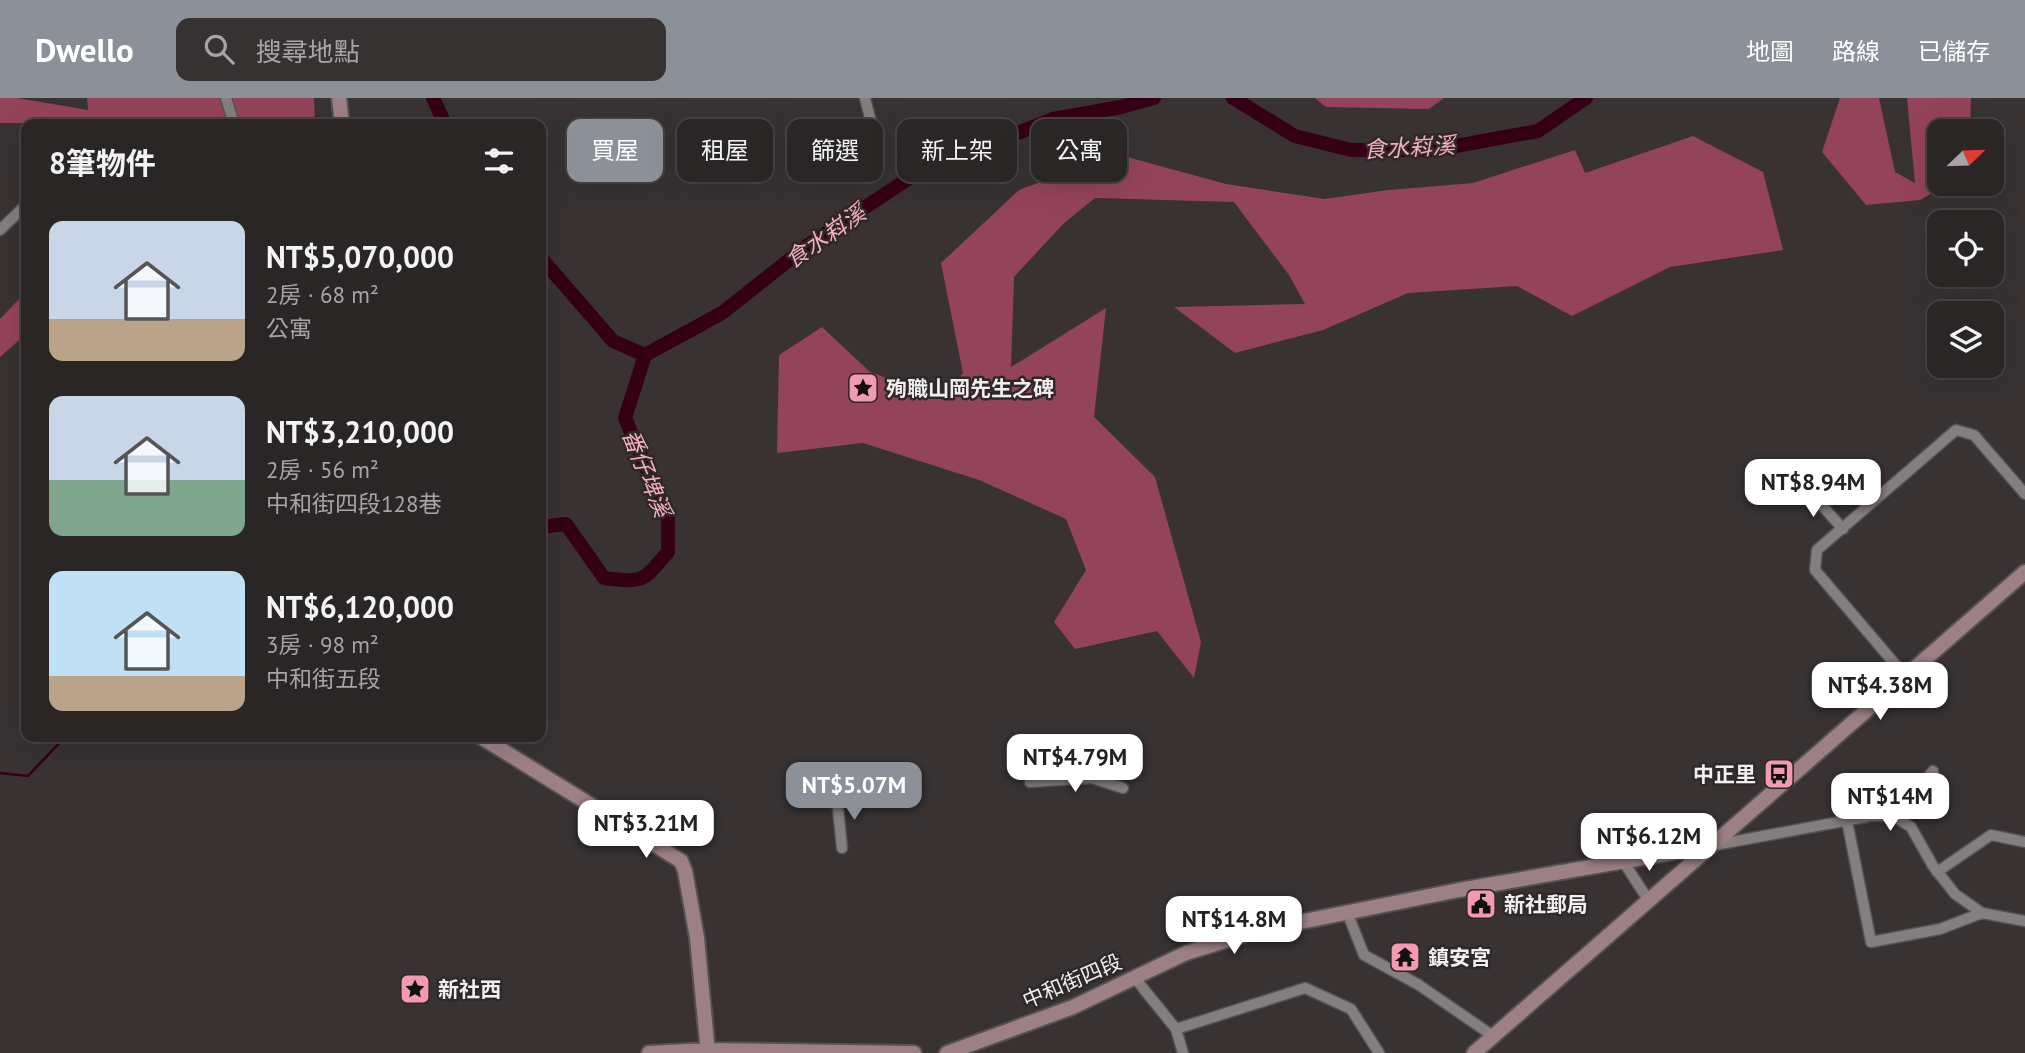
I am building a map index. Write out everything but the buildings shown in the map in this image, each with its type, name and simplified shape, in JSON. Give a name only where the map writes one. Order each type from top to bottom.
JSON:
[{"type":"street","points":[[226,98],[232,119]]},
{"type":"street","points":[[339,98],[341,119]]},
{"type":"street","points":[[864,98],[870,119]]},
{"type":"street","points":[[0,230],[21,210]]},
{"type":"street","points":[[1906,677],[1815,570],[1817,550],[1956,430],[1974,435],[2025,494]]},
{"type":"street","points":[[1807,489],[1843,530]]},
{"type":"street","points":[[1474,1053],[2025,572]]},
{"type":"street","points":[[489,742],[681,861],[697,938],[708,1051]]},
{"type":"street","points":[[1893,816],[1933,771]]},
{"type":"street","points":[[1030,782],[1092,778],[1123,788]]},
{"type":"street","points":[[837,799],[842,848]]},
{"type":"street","points":[[1711,846],[1871,816],[1893,816],[1911,827],[1937,872],[1955,894],[1982,913],[2025,921]]},
{"type":"street","points":[[1847,821],[1871,942],[1940,929],[1982,913]]},
{"type":"street","points":[[1937,872],[1991,835],[2025,842]]},
{"type":"street","name":"中和街四段","points":[[947,1053],[1073,1007],[1186,953],[1260,930],[1459,890],[1711,846]]},
{"type":"street","points":[[1623,861],[1649,901]]},
{"type":"street","points":[[1347,912],[1364,955],[1419,985],[1493,1036]]},
{"type":"street","points":[[1134,977],[1176,1030],[1183,1053]]},
{"type":"street","points":[[1176,1030],[1305,988],[1351,1009],[1379,1053]]},
{"type":"street","points":[[649,1053],[914,1053]]},
{"type":"shaded area","points":[[0,98],[17,98],[88,110],[87,98],[314,98],[315,119],[21,119],[21,123],[0,123]]},
{"type":"shaded area","points":[[1315,98],[1444,98],[1429,109],[1326,107]]},
{"type":"shaded area","points":[[1840,98],[1879,98],[1895,172],[1915,183],[1907,98],[1971,98],[1970,119],[1927,119],[1927,196],[1920,200],[1866,205],[1822,152]]},
{"type":"shaded area","points":[[1693,136],[1763,172],[1783,250],[1670,267],[1572,316],[1517,286],[1408,293],[1323,330],[1235,353],[1174,307],[1305,304],[1289,275],[1234,202],[1095,198],[1063,224],[1014,277],[1011,367],[1106,308],[1094,417],[1155,477],[1201,642],[1194,678],[1157,631],[1075,649],[1054,622],[1086,570],[1066,519],[979,480],[863,443],[777,453],[779,355],[822,327],[870,372],[942,398],[963,373],[941,263],[1019,190],[1041,182],[1127,182],[1127,157],[1226,184],[1324,199],[1473,183],[1575,150],[1585,173]]},
{"type":"shaded area","points":[[21,297],[21,338],[0,357],[0,319]]},
{"type":"waterway","name":"食水嵙溪","points":[[433,98],[443,119]]},
{"type":"waterway","name":"食水嵙溪","points":[[546,264],[613,341],[645,355],[722,313],[808,245],[917,173],[1053,119],[1154,98]]},
{"type":"waterway","name":"食水嵙溪","points":[[1233,98],[1295,136],[1351,150],[1434,150],[1538,131],[1586,98]]},
{"type":"waterway","name":"番仔埤溪","points":[[546,526],[566,524],[604,578],[641,578],[668,552],[668,520],[625,418],[645,355]]},
{"type":"waterway","name":"番仔埤溪","points":[[0,773],[28,776],[60,742]]},
{"type":"place","name":"殉職山岡先生之碑","points":[[863,388]]},
{"type":"place","name":"中正里","points":[[1779,774]]},
{"type":"place","name":"新社郵局","points":[[1481,904]]},
{"type":"place","name":"鎮安宮","points":[[1405,957]]},
{"type":"place","name":"新社西","points":[[415,989]]}]
